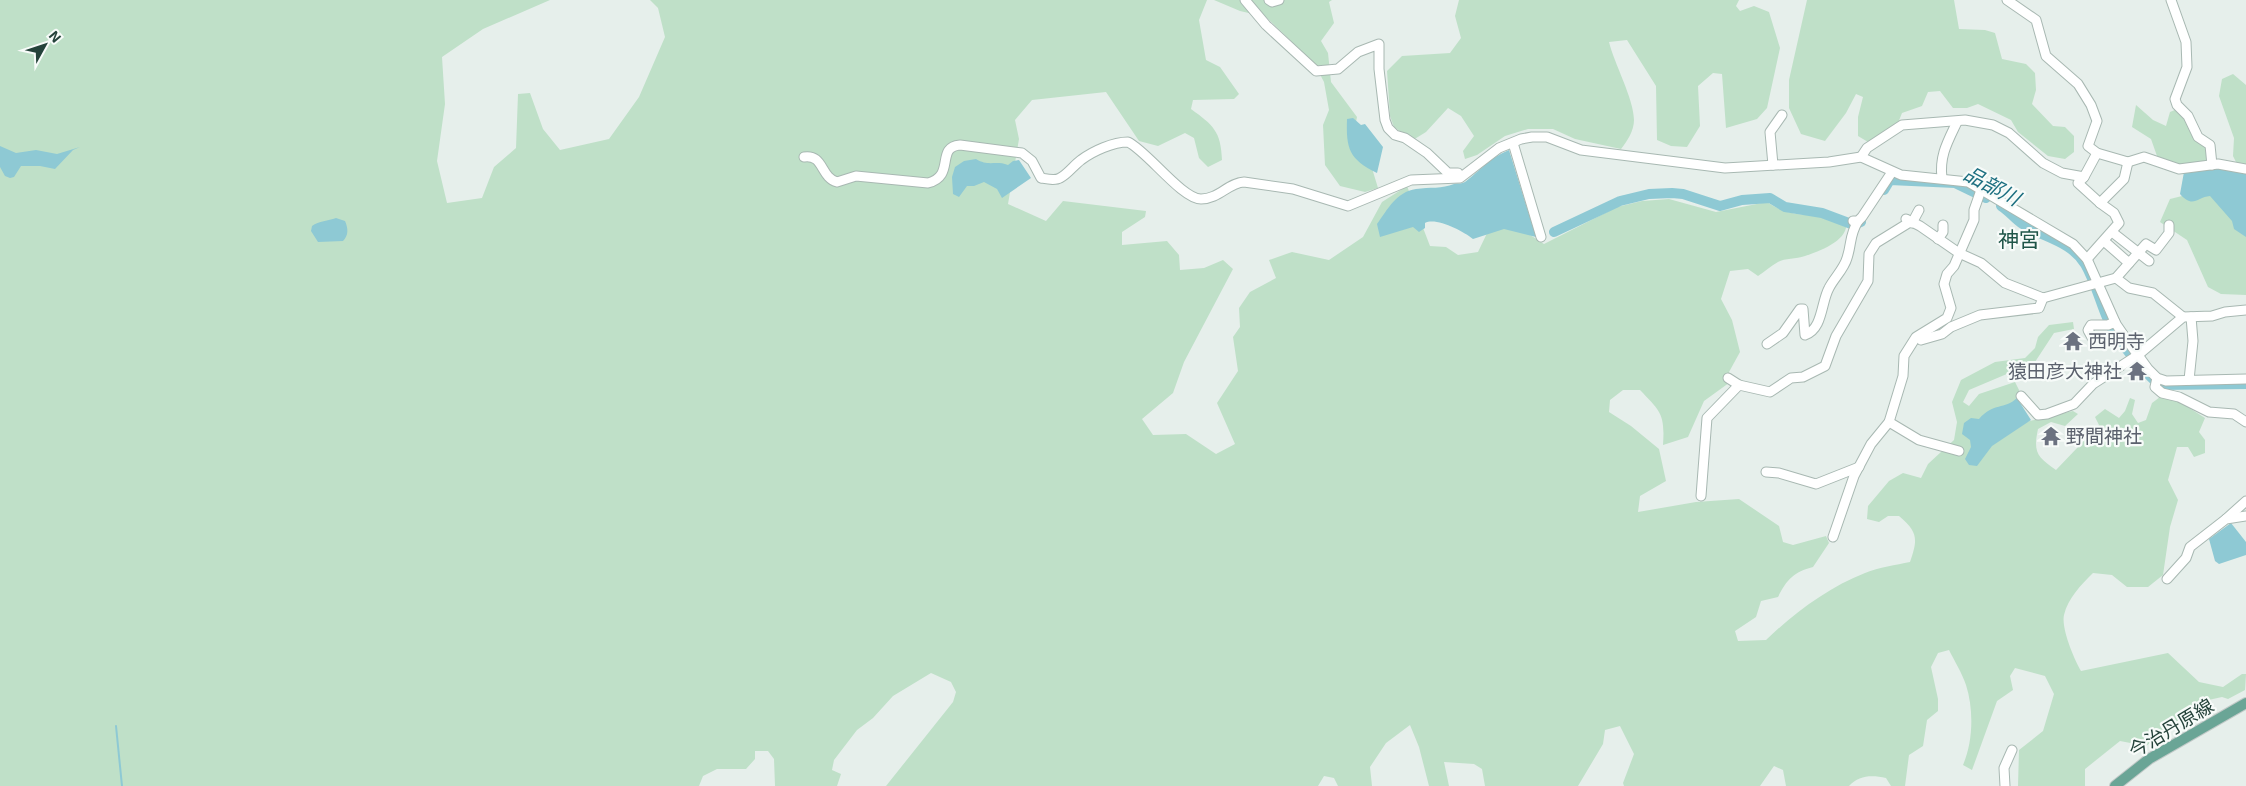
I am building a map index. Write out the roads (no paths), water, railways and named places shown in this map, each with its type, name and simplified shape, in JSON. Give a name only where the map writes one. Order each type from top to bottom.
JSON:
[{"type":"main road","name":"今治丹原線","points":[[2116,786],[2149,759],[2246,703]]},
{"type":"street","points":[[1245,0],[1266,24],[1316,71],[1338,69],[1358,52],[1380,44],[1379,69],[1384,96],[1385,120],[1388,128],[1395,135],[1405,138],[1427,153],[1448,173],[1456,174],[1469,164],[1478,163]]},
{"type":"street","points":[[1269,0],[1278,0]]},
{"type":"street","points":[[2007,0],[2036,20],[2046,56],[2078,84],[2091,105],[2097,120],[2088,146],[2097,153],[2128,162],[2144,157],[2179,169],[2212,164],[2232,165],[2246,169]]},
{"type":"street","points":[[2171,0],[2186,42],[2187,67],[2175,99],[2177,105],[2188,116],[2198,137],[2210,145],[2212,164]]},
{"type":"street","points":[[1773,165],[1770,132],[1782,115]]},
{"type":"street","points":[[1861,157],[1867,148],[1902,125],[1965,120],[1993,125],[2010,133],[2043,163],[2062,173],[2084,177]]},
{"type":"street","points":[[1942,178],[1940,164],[1943,152],[1957,122]]},
{"type":"street","points":[[804,157],[812,156],[818,158],[827,176],[837,182],[856,176],[928,184],[941,177],[945,169],[947,150],[952,145],[960,145],[1022,153],[1032,161],[1041,178],[1053,180],[1060,178],[1092,153],[1122,142],[1128,142],[1186,192],[1200,199],[1218,195],[1237,182],[1244,182],[1293,189],[1348,206],[1411,180],[1460,178],[1478,163],[1513,142],[1532,137],[1547,137],[1574,148],[1725,168],[1829,162],[1861,157],[1901,176],[1942,178],[1968,182],[2073,244],[2087,259],[2115,322],[2157,378],[2166,381],[2246,379]]},
{"type":"street","points":[[1513,142],[1541,237]]},
{"type":"street","points":[[2087,259],[2119,223],[2118,216],[2078,183],[2084,177],[2097,153]]},
{"type":"street","points":[[2100,203],[2124,179],[2128,162]]},
{"type":"street","points":[[1767,344],[1783,333],[1800,309],[1803,309],[1805,335],[1810,333],[1822,313],[1827,290],[1847,259],[1850,234],[1856,221],[1892,172]]},
{"type":"street","points":[[1833,537],[1854,476],[1870,444],[1889,422],[1903,376],[1904,356],[1910,344],[1916,337],[1947,318],[1951,308],[1944,284],[1947,274],[1954,266],[1974,220],[1974,210],[1981,190]]},
{"type":"street","points":[[1728,378],[1739,385],[1770,392],[1791,378],[1803,377],[1825,366],[1836,336],[1868,281],[1869,254],[1876,243],[1909,221],[1918,210]]},
{"type":"street","points":[[1909,221],[1959,253],[1981,263],[2005,283],[2043,298],[2116,278],[2146,244],[2156,250],[2169,233],[2169,225]]},
{"type":"street","points":[[1938,239],[1943,232],[1943,225]]},
{"type":"street","points":[[2112,232],[2149,261]]},
{"type":"street","points":[[2104,241],[2129,263]]},
{"type":"street","points":[[2116,278],[2129,288],[2153,293],[2187,317],[2193,341],[2189,380]]},
{"type":"street","points":[[1910,344],[1929,336],[1942,334],[1951,327],[1980,315],[2039,308],[2043,298]]},
{"type":"street","points":[[2021,396],[2038,415],[2074,404],[2104,375],[2138,355],[2187,317],[2246,310]]},
{"type":"street","points":[[2094,341],[2088,330],[2091,326],[2108,326],[2115,322]]},
{"type":"street","points":[[2157,378],[2155,387],[2162,393],[2179,397],[2209,412],[2234,414],[2246,422]]},
{"type":"street","points":[[1701,496],[1707,418],[1739,385]]},
{"type":"street","points":[[1889,422],[1919,440],[1959,451]]},
{"type":"street","points":[[1766,472],[1792,476],[1816,484],[1859,467]]},
{"type":"street","points":[[2168,579],[2186,558],[2190,547],[2246,501]]},
{"type":"street","points":[[2226,519],[2246,516]]},
{"type":"street","points":[[2005,786],[2004,768],[2012,750]]},
{"type":"water","points":[[1353,118],[1361,125],[1365,124],[1383,147],[1377,173],[1360,163],[1351,152],[1347,138],[1347,119]]},
{"type":"water","points":[[0,146],[16,153],[36,150],[57,154],[80,147],[73,150],[55,169],[40,166],[21,166],[14,177],[10,178],[5,176],[0,167]]},
{"type":"water","points":[[1509,150],[1536,237],[1504,229],[1473,239],[1463,232],[1442,223],[1430,222],[1425,223],[1425,228],[1419,232],[1413,227],[1380,237],[1377,224],[1398,197],[1416,189],[1464,183],[1491,160]]},
{"type":"water","points":[[976,159],[985,163],[1008,165],[1013,161],[1019,160],[1031,178],[1002,198],[997,189],[984,182],[974,186],[967,186],[959,197],[953,194],[952,177],[955,167],[964,161]]},
{"type":"water","points":[[2228,168],[2246,173],[2246,237],[2234,229],[2232,221],[2210,196],[2195,201],[2188,201],[2180,194],[2184,172]]},
{"type":"water","points":[[336,218],[345,221],[347,231],[345,239],[343,241],[318,242],[311,231],[312,226]]},
{"type":"water","points":[[2017,398],[2031,420],[1992,446],[1977,466],[1969,465],[1965,459],[1971,447],[1970,440],[1962,434],[1964,423],[1971,418],[1979,419],[1989,410],[2008,404]]},
{"type":"water","points":[[2231,523],[2246,542],[2246,555],[2219,564],[2215,561],[2209,539]]},
{"type":"waterway","name":"品部川","points":[[1884,190],[1890,180],[1955,183],[1986,198]]},
{"type":"waterway","name":"品部川","points":[[1554,232],[1620,201],[1649,194],[1672,193],[1683,194],[1720,206],[1742,200],[1770,198],[1785,207],[1822,213],[1854,225],[1861,222]]},
{"type":"waterway","name":"品部川","points":[[2001,206],[2021,223],[2064,244],[2079,256],[2089,271],[2108,320],[2117,336],[2139,364],[2160,385],[2246,384]]},
{"type":"waterway","points":[[116,726],[122,786]]},
{"type":"place","name":"西明寺","points":[[2073,341]]},
{"type":"place","name":"猿田彦大神社","points":[[2137,371]]},
{"type":"place","name":"野間神社","points":[[2051,436]]},
{"type":"district","name":"神宮","points":[[2019,240]]}]
